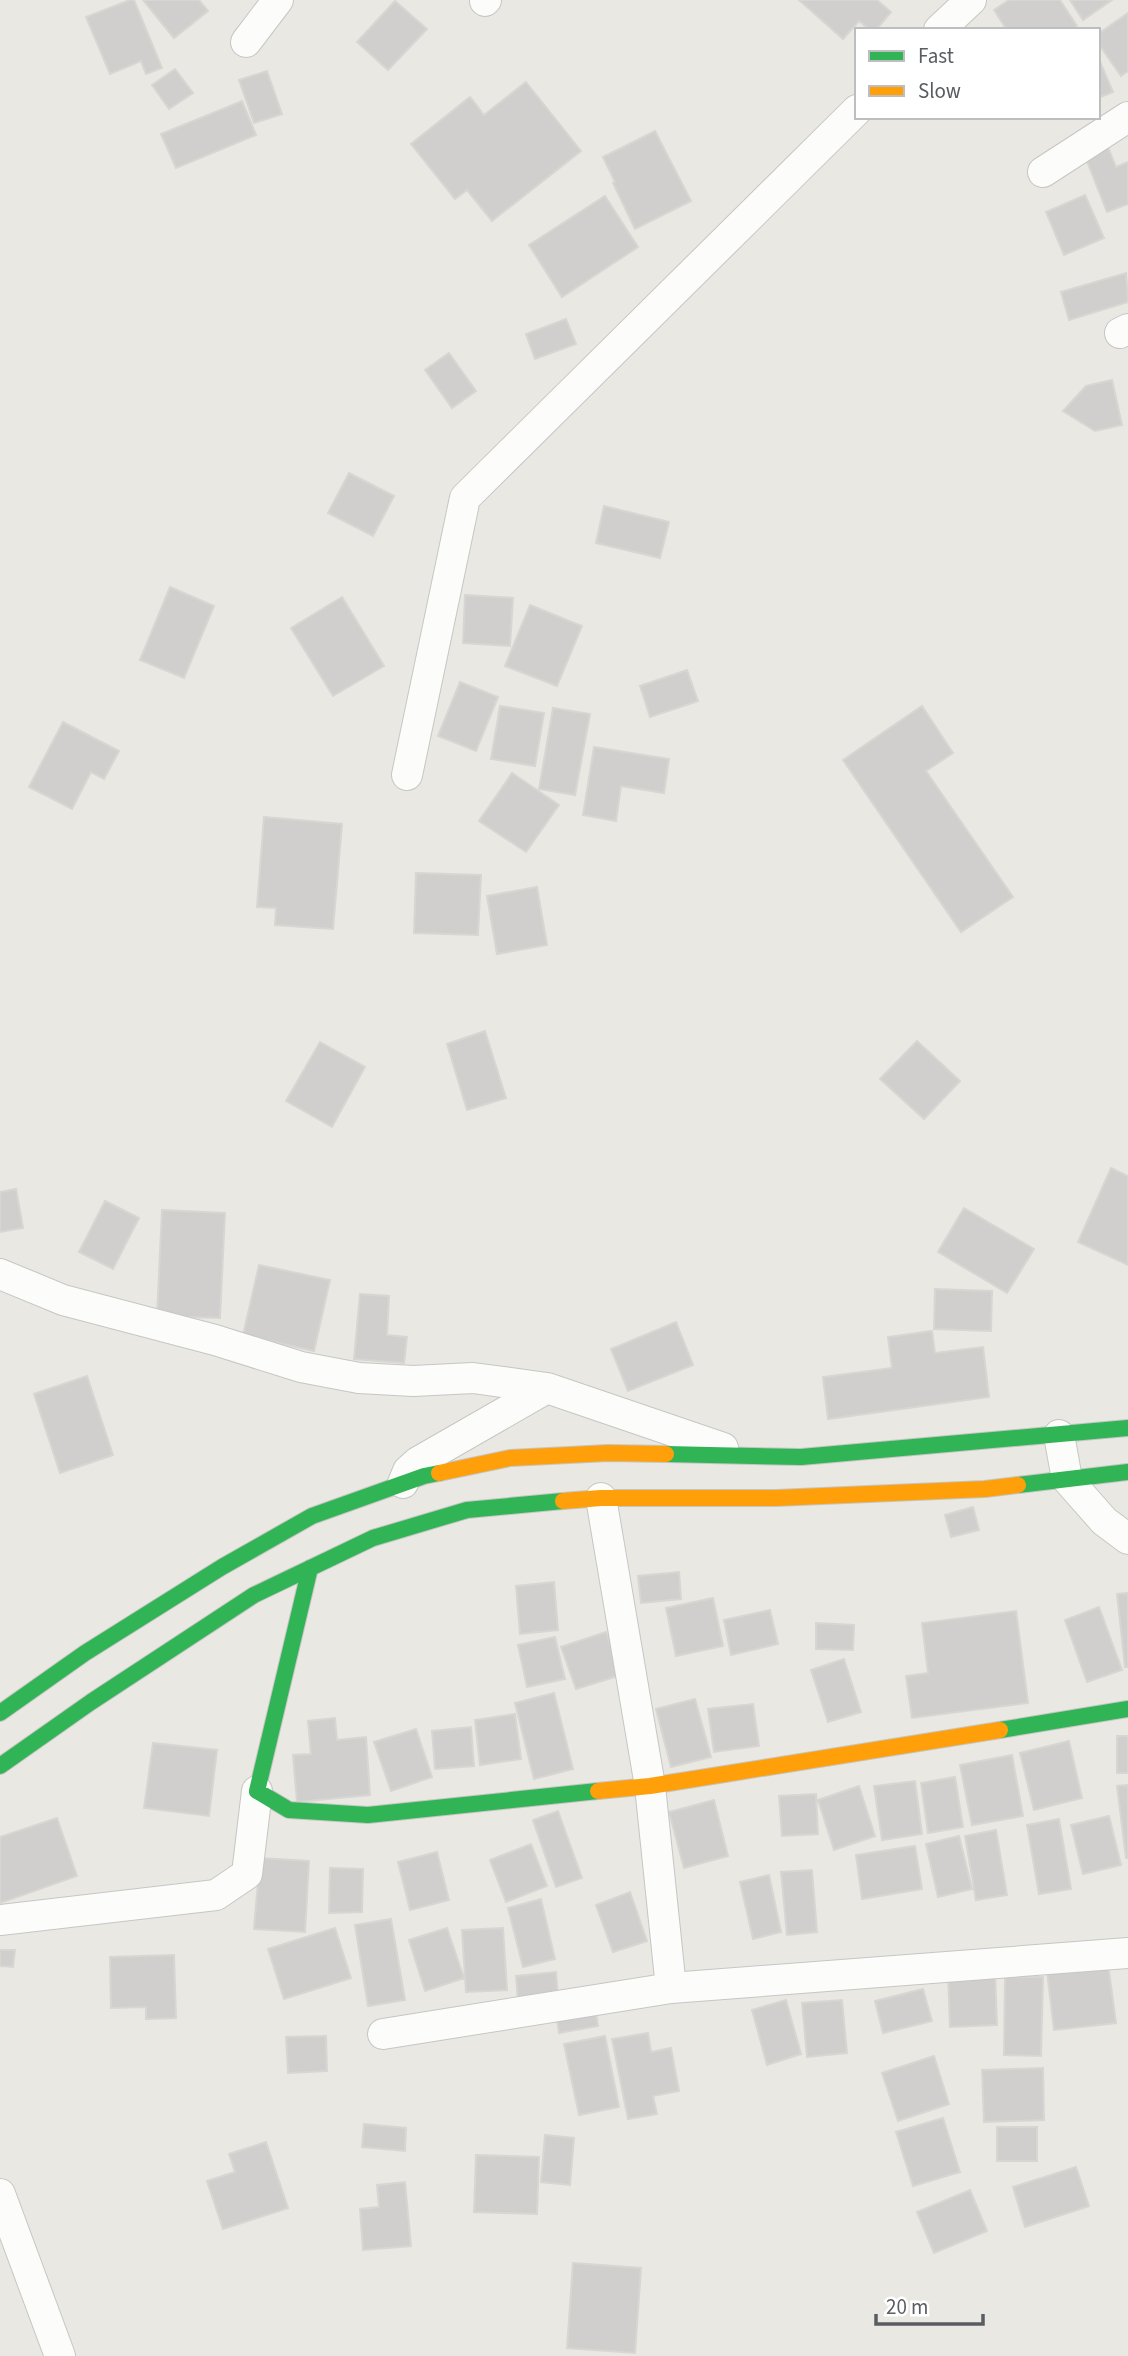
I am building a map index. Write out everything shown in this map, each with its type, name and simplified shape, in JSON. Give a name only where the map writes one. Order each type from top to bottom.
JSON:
[{"type":"main road","points":[[0,1713],[85,1653],[233,1560],[312,1516],[424,1476],[510,1458],[608,1453],[894,1456],[1128,1428]]},
{"type":"main road","points":[[0,1766],[91,1702],[254,1595],[373,1538],[467,1510],[601,1498],[776,1498],[893,1487],[985,1489],[1128,1472]]},
{"type":"main road","points":[[310,1568],[257,1791],[289,1811],[368,1815],[650,1786],[1128,1709]]},
{"type":"street","points":[[246,42],[278,0]]},
{"type":"street","points":[[941,28],[971,0]]},
{"type":"street","points":[[407,775],[465,498],[855,112]]},
{"type":"street","points":[[1043,172],[1128,117]]},
{"type":"street","points":[[0,1274],[63,1300],[215,1340],[301,1367],[359,1378],[413,1381],[473,1378],[547,1388],[743,1455]]},
{"type":"street","points":[[403,1483],[408,1471],[418,1462],[547,1388]]},
{"type":"street","points":[[1059,1435],[1067,1479],[1104,1521],[1128,1539]]},
{"type":"street","points":[[601,1498],[650,1786],[671,1988]]},
{"type":"street","points":[[0,1920],[216,1895],[247,1874],[257,1791]]},
{"type":"street","points":[[383,2034],[671,1988],[1128,1953]]},
{"type":"street","points":[[0,2194],[60,2356]]},
{"type":"building","points":[[134,0],[162,68],[146,74],[141,61],[110,74],[86,17]]},
{"type":"building","points":[[143,0],[199,0],[208,11],[174,38]]},
{"type":"building","points":[[799,0],[877,0],[891,12],[878,28],[868,28],[859,21],[843,39]]},
{"type":"building","points":[[1009,0],[1060,0],[1077,26],[1006,28],[994,10]]},
{"type":"building","points":[[1070,0],[1112,0],[1083,20]]},
{"type":"building","points":[[395,1],[427,29],[388,70],[357,42]]},
{"type":"building","points":[[1128,13],[1128,71],[1121,76],[1100,46],[1100,33]]},
{"type":"building","points":[[1100,62],[1113,92],[1100,97]]},
{"type":"building","points":[[175,69],[193,93],[169,109],[152,85]]},
{"type":"building","points":[[267,71],[282,114],[254,123],[239,80]]},
{"type":"building","points":[[526,82],[581,151],[492,221],[467,190],[455,199],[411,144],[470,97],[484,115]]},
{"type":"building","points":[[242,101],[256,135],[176,168],[161,134]]},
{"type":"building","points":[[655,131],[691,201],[635,229],[603,157]]},
{"type":"building","points":[[1108,147],[1116,167],[1128,162],[1128,204],[1107,212],[1085,156]]},
{"type":"building","points":[[1085,195],[1104,238],[1064,255],[1046,212]]},
{"type":"building","points":[[605,196],[638,247],[562,297],[529,245]]},
{"type":"building","points":[[1126,273],[1128,302],[1069,320],[1061,292]]},
{"type":"building","points":[[566,319],[576,344],[535,359],[526,334]]},
{"type":"building","points":[[449,353],[476,391],[452,408],[425,370]]},
{"type":"building","points":[[1112,380],[1122,425],[1095,431],[1063,411],[1086,386]]},
{"type":"building","points":[[349,473],[394,496],[373,536],[328,513]]},
{"type":"building","points":[[604,506],[669,522],[660,558],[596,543]]},
{"type":"building","points":[[170,587],[214,606],[184,678],[140,660]]},
{"type":"building","points":[[465,595],[513,598],[510,646],[463,643]]},
{"type":"building","points":[[342,597],[384,666],[333,696],[291,628]]},
{"type":"building","points":[[530,605],[582,626],[557,686],[505,666]]},
{"type":"building","points":[[687,670],[698,701],[650,717],[640,686]]},
{"type":"building","points":[[460,682],[498,697],[476,751],[438,736]]},
{"type":"building","points":[[500,706],[544,713],[535,766],[491,759]]},
{"type":"building","points":[[922,706],[953,753],[926,771],[1013,897],[961,932],[843,760]]},
{"type":"building","points":[[553,708],[590,714],[575,795],[539,789]]},
{"type":"building","points":[[63,722],[119,751],[104,779],[91,772],[72,809],[29,787]]},
{"type":"building","points":[[594,747],[669,759],[664,793],[621,786],[616,821],[583,815]]},
{"type":"building","points":[[512,773],[559,805],[526,852],[479,821]]},
{"type":"building","points":[[264,817],[342,824],[333,929],[275,925],[276,908],[257,907]]},
{"type":"building","points":[[416,873],[481,875],[478,935],[414,933]]},
{"type":"building","points":[[537,887],[547,945],[497,954],[487,896]]},
{"type":"building","points":[[485,1031],[506,1098],[467,1110],[447,1044]]},
{"type":"building","points":[[917,1041],[960,1081],[924,1119],[880,1079]]},
{"type":"building","points":[[320,1042],[365,1067],[332,1127],[286,1101]]},
{"type":"building","points":[[1111,1168],[1128,1176],[1128,1265],[1078,1242]]},
{"type":"building","points":[[16,1189],[23,1228],[0,1232],[0,1192]]},
{"type":"building","points":[[105,1201],[139,1218],[113,1269],[79,1252]]},
{"type":"building","points":[[964,1208],[1034,1249],[1007,1293],[938,1252]]},
{"type":"building","points":[[162,1210],[225,1213],[220,1318],[157,1316]]},
{"type":"building","points":[[259,1265],[330,1280],[314,1351],[243,1335]]},
{"type":"building","points":[[935,1289],[992,1291],[991,1331],[934,1329]]},
{"type":"building","points":[[360,1294],[389,1296],[387,1335],[407,1337],[404,1363],[354,1359]]},
{"type":"building","points":[[676,1322],[693,1365],[628,1391],[611,1349]]},
{"type":"building","points":[[932,1331],[935,1353],[983,1347],[989,1397],[828,1419],[823,1377],[892,1368],[888,1337]]},
{"type":"building","points":[[87,1376],[113,1455],[60,1473],[34,1394]]},
{"type":"building","points":[[973,1507],[979,1530],[951,1537],[945,1515]]},
{"type":"building","points":[[679,1572],[681,1599],[641,1603],[638,1576]]},
{"type":"building","points":[[554,1582],[558,1630],[520,1634],[516,1586]]},
{"type":"building","points":[[1128,1593],[1128,1667],[1125,1667],[1117,1594]]},
{"type":"building","points":[[713,1598],[723,1646],[676,1656],[666,1608]]},
{"type":"building","points":[[1099,1607],[1122,1670],[1087,1682],[1065,1620]]},
{"type":"building","points":[[770,1610],[778,1644],[731,1655],[724,1620]]},
{"type":"building","points":[[1016,1611],[1028,1703],[912,1718],[906,1676],[928,1673],[922,1623]]},
{"type":"building","points":[[816,1623],[854,1625],[853,1650],[816,1649]]},
{"type":"building","points":[[606,1632],[621,1675],[576,1689],[561,1647]]},
{"type":"building","points":[[555,1637],[565,1679],[527,1687],[518,1645]]},
{"type":"building","points":[[844,1659],[861,1712],[828,1722],[811,1670]]},
{"type":"building","points":[[554,1693],[573,1769],[534,1779],[515,1703]]},
{"type":"building","points":[[695,1699],[711,1757],[671,1767],[656,1709]]},
{"type":"building","points":[[753,1704],[759,1746],[714,1752],[708,1709]]},
{"type":"building","points":[[515,1714],[521,1759],[480,1765],[475,1720]]},
{"type":"building","points":[[335,1718],[337,1740],[366,1737],[370,1795],[297,1802],[293,1755],[311,1754],[308,1721]]},
{"type":"building","points":[[471,1727],[474,1766],[435,1769],[432,1731]]},
{"type":"building","points":[[416,1729],[432,1777],[391,1791],[374,1742]]},
{"type":"building","points":[[1117,1736],[1128,1736],[1128,1773],[1117,1773]]},
{"type":"building","points":[[1069,1741],[1082,1798],[1034,1810],[1020,1753]]},
{"type":"building","points":[[153,1743],[217,1750],[209,1816],[144,1808]]},
{"type":"building","points":[[1012,1755],[1023,1816],[972,1825],[960,1765]]},
{"type":"building","points":[[955,1777],[963,1827],[928,1833],[921,1783]]},
{"type":"building","points":[[915,1781],[922,1834],[882,1840],[874,1786]]},
{"type":"building","points":[[1128,1785],[1128,1858],[1126,1858],[1117,1786]]},
{"type":"building","points":[[859,1786],[875,1836],[834,1850],[818,1800]]},
{"type":"building","points":[[816,1794],[818,1834],[782,1836],[779,1796]]},
{"type":"building","points":[[714,1800],[728,1856],[684,1868],[669,1812]]},
{"type":"building","points":[[558,1811],[582,1878],[556,1887],[533,1820]]},
{"type":"building","points":[[1109,1816],[1121,1865],[1083,1874],[1071,1825]]},
{"type":"building","points":[[57,1818],[77,1876],[0,1903],[0,1837]]},
{"type":"building","points":[[1059,1819],[1071,1889],[1039,1894],[1027,1825]]},
{"type":"building","points":[[996,1830],[1007,1895],[976,1900],[965,1836]]},
{"type":"building","points":[[959,1836],[972,1889],[938,1897],[926,1844]]},
{"type":"building","points":[[531,1844],[547,1886],[506,1902],[490,1860]]},
{"type":"building","points":[[915,1846],[922,1889],[862,1899],[856,1855]]},
{"type":"building","points":[[437,1852],[449,1900],[410,1910],[398,1862]]},
{"type":"building","points":[[260,1858],[309,1861],[305,1932],[254,1929]]},
{"type":"building","points":[[330,1868],[363,1869],[362,1912],[329,1913]]},
{"type":"building","points":[[812,1870],[817,1932],[787,1935],[781,1872]]},
{"type":"building","points":[[769,1875],[781,1932],[753,1939],[740,1882]]},
{"type":"building","points":[[630,1892],[647,1941],[613,1952],[596,1905]]},
{"type":"building","points":[[541,1899],[555,1959],[523,1967],[508,1908]]},
{"type":"building","points":[[391,1919],[405,2000],[368,2006],[355,1925]]},
{"type":"building","points":[[335,1928],[351,1978],[284,1999],[268,1949]]},
{"type":"building","points":[[447,1928],[464,1978],[425,1991],[409,1940]]},
{"type":"building","points":[[503,1928],[507,1990],[466,1992],[462,1930]]},
{"type":"building","points":[[0,1950],[15,1950],[13,1967],[0,1966]]},
{"type":"building","points":[[174,1955],[176,2018],[146,2019],[146,2007],[111,2008],[110,1957]]},
{"type":"building","points":[[1107,1956],[1116,2023],[1054,2030],[1046,1963]]},
{"type":"building","points":[[995,1971],[997,2025],[950,2027],[948,1973]]},
{"type":"building","points":[[556,1972],[558,1997],[518,2001],[516,1976]]},
{"type":"building","points":[[1005,1977],[1043,1977],[1041,2056],[1004,2055]]},
{"type":"building","points":[[923,1989],[932,2021],[883,2033],[875,2001]]},
{"type":"building","points":[[786,2000],[801,2054],[767,2065],[752,2010]]},
{"type":"building","points":[[842,2000],[847,2053],[807,2057],[802,2003]]},
{"type":"building","points":[[595,2005],[598,2026],[559,2033],[556,2013]]},
{"type":"building","points":[[648,2033],[651,2052],[671,2048],[679,2091],[653,2096],[657,2114],[628,2119],[612,2039]]},
{"type":"building","points":[[326,2036],[327,2071],[288,2073],[286,2037]]},
{"type":"building","points":[[605,2036],[619,2107],[579,2115],[564,2044]]},
{"type":"building","points":[[934,2056],[949,2104],[898,2121],[882,2073]]},
{"type":"building","points":[[1043,2068],[1044,2120],[984,2122],[982,2070]]},
{"type":"building","points":[[943,2118],[960,2172],[913,2186],[896,2132]]},
{"type":"building","points":[[364,2124],[406,2128],[405,2151],[362,2147]]},
{"type":"building","points":[[997,2127],[1037,2127],[1037,2161],[997,2161]]},
{"type":"building","points":[[545,2135],[574,2138],[570,2185],[541,2182]]},
{"type":"building","points":[[266,2142],[288,2208],[223,2229],[207,2181],[235,2172],[229,2154]]},
{"type":"building","points":[[476,2155],[539,2157],[537,2214],[474,2212]]},
{"type":"building","points":[[1076,2167],[1089,2206],[1025,2227],[1013,2187]]},
{"type":"building","points":[[405,2182],[411,2246],[363,2250],[360,2209],[379,2207],[377,2185]]},
{"type":"building","points":[[970,2190],[987,2231],[934,2253],[917,2212]]},
{"type":"building","points":[[573,2263],[641,2268],[635,2353],[567,2348]]},
{"type":"traffic: fast","points":[[666,1454],[801,1457],[1128,1428]]},
{"type":"traffic: fast","points":[[1018,1485],[1128,1472]]},
{"type":"traffic: fast","points":[[0,1713],[85,1653],[222,1567],[312,1516],[439,1473]]},
{"type":"traffic: fast","points":[[0,1766],[91,1702],[254,1595],[373,1538],[467,1510],[563,1501]]},
{"type":"traffic: fast","points":[[310,1568],[257,1791],[289,1810],[368,1815],[598,1791]]},
{"type":"traffic: fast","points":[[1000,1730],[1128,1709]]},
{"type":"traffic: slow","points":[[439,1473],[510,1458],[608,1453],[666,1454]]},
{"type":"traffic: slow","points":[[563,1501],[601,1498],[776,1498],[985,1489],[1018,1485]]},
{"type":"traffic: slow","points":[[598,1791],[650,1786],[1000,1730]]}]
